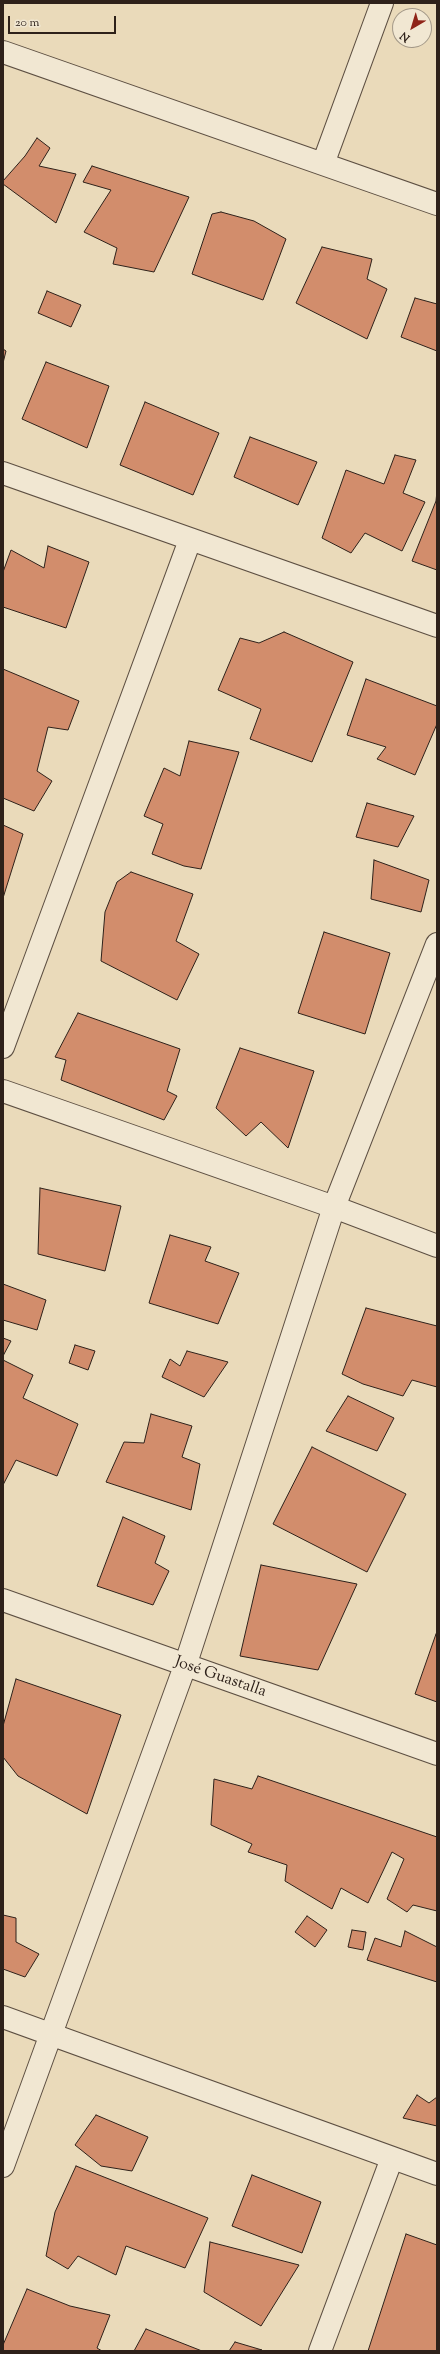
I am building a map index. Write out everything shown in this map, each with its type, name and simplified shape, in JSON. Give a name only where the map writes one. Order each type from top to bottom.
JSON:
[{"type":"street","points":[[323,164],[382,3]]},
{"type":"street","points":[[3,52],[437,204]]},
{"type":"street","points":[[3,473],[437,626]]},
{"type":"street","points":[[3,1047],[190,540]]},
{"type":"street","points":[[3,2166],[185,1666],[334,1207],[437,944]]},
{"type":"street","points":[[3,1091],[334,1207],[437,1246]]},
{"type":"street","name":"José Guastalla","points":[[3,1600],[185,1666],[437,1754]]},
{"type":"street","points":[[3,2018],[437,2174]]},
{"type":"street","points":[[320,2351],[392,2158]]},
{"type":"building","points":[[37,138],[50,148],[39,166],[76,174],[56,223],[3,184],[3,181],[25,156]]},
{"type":"building","points":[[92,166],[189,197],[154,272],[113,264],[117,248],[84,232],[111,190],[83,182]]},
{"type":"building","points":[[221,212],[254,221],[286,239],[263,300],[192,274],[212,214]]},
{"type":"building","points":[[322,247],[372,259],[367,279],[387,289],[367,339],[296,303]]},
{"type":"building","points":[[47,291],[81,305],[71,327],[38,313]]},
{"type":"building","points":[[415,298],[437,304],[437,351],[401,337]]},
{"type":"building","points":[[3,349],[6,351],[3,363]]},
{"type":"building","points":[[46,362],[109,386],[87,448],[22,419]]},
{"type":"building","points":[[145,402],[219,433],[193,495],[120,465]]},
{"type":"building","points":[[250,437],[317,462],[298,505],[234,477]]},
{"type":"building","points":[[395,455],[416,460],[403,493],[425,502],[402,551],[365,533],[351,553],[322,538],[346,470],[384,484]]},
{"type":"building","points":[[437,491],[437,570],[412,561],[436,501]]},
{"type":"building","points":[[48,546],[89,562],[66,628],[3,607],[3,572],[11,550],[44,568]]},
{"type":"building","points":[[284,632],[353,662],[312,762],[250,739],[261,709],[218,690],[240,638],[259,643]]},
{"type":"building","points":[[3,669],[79,701],[68,730],[48,727],[37,771],[52,781],[34,811],[3,798]]},
{"type":"building","points":[[366,679],[437,706],[437,724],[415,775],[377,759],[386,747],[347,735]]},
{"type":"building","points":[[189,741],[239,752],[201,869],[184,866],[152,854],[163,824],[144,816],[164,768],[180,776]]},
{"type":"building","points":[[367,803],[414,816],[398,847],[356,837]]},
{"type":"building","points":[[3,825],[23,834],[3,898]]},
{"type":"building","points":[[374,860],[429,880],[421,912],[371,899]]},
{"type":"building","points":[[131,872],[193,894],[176,941],[199,954],[177,1000],[101,961],[105,912],[117,882]]},
{"type":"building","points":[[324,932],[390,953],[365,1034],[298,1013]]},
{"type":"building","points":[[78,1013],[180,1049],[167,1091],[177,1096],[164,1120],[61,1080],[66,1060],[55,1057]]},
{"type":"building","points":[[240,1048],[314,1071],[288,1148],[261,1122],[246,1136],[216,1108]]},
{"type":"building","points":[[40,1188],[121,1206],[105,1271],[38,1254]]},
{"type":"building","points":[[170,1235],[211,1247],[205,1261],[239,1273],[218,1324],[149,1303]]},
{"type":"building","points":[[3,1284],[46,1300],[37,1330],[3,1320]]},
{"type":"building","points":[[366,1308],[437,1326],[437,1387],[412,1380],[403,1396],[363,1384],[342,1374]]},
{"type":"building","points":[[3,1338],[11,1341],[3,1356]]},
{"type":"building","points":[[75,1345],[95,1351],[88,1370],[69,1363]]},
{"type":"building","points":[[187,1351],[228,1362],[204,1397],[162,1377],[170,1359],[180,1366]]},
{"type":"building","points":[[3,1360],[33,1375],[23,1398],[78,1424],[57,1476],[16,1460],[3,1485]]},
{"type":"building","points":[[348,1396],[394,1418],[377,1451],[326,1431]]},
{"type":"building","points":[[151,1414],[192,1426],[182,1457],[200,1464],[191,1510],[106,1482],[124,1442],[144,1443]]},
{"type":"building","points":[[312,1447],[406,1494],[367,1572],[273,1524]]},
{"type":"building","points":[[123,1517],[165,1536],[155,1563],[169,1571],[153,1605],[97,1586]]},
{"type":"building","points":[[261,1565],[357,1584],[318,1670],[240,1656]]},
{"type":"building","points":[[437,1634],[437,1702],[415,1694]]},
{"type":"building","points":[[16,1679],[121,1715],[87,1814],[18,1776],[3,1757],[3,1726]]},
{"type":"building","points":[[258,1776],[437,1837],[437,1911],[413,1905],[407,1912],[387,1899],[404,1859],[392,1852],[368,1903],[341,1888],[332,1909],[285,1881],[287,1865],[248,1852],[252,1844],[211,1825],[214,1779],[252,1789]]},
{"type":"building","points":[[3,1915],[16,1918],[16,1942],[39,1954],[25,1977],[3,1969]]},
{"type":"building","points":[[307,1916],[327,1930],[315,1947],[295,1932]]},
{"type":"building","points":[[352,1930],[366,1932],[363,1950],[348,1947]]},
{"type":"building","points":[[405,1931],[437,1947],[437,1982],[367,1960],[375,1938],[401,1947]]},
{"type":"building","points":[[417,2095],[429,2103],[437,2097],[437,2126],[403,2118]]},
{"type":"building","points":[[96,2115],[148,2137],[132,2171],[101,2166],[75,2145]]},
{"type":"building","points":[[76,2166],[208,2218],[185,2268],[126,2246],[116,2275],[78,2256],[68,2269],[46,2256],[55,2212]]},
{"type":"building","points":[[252,2175],[321,2202],[302,2253],[232,2226]]},
{"type":"building","points":[[406,2234],[437,2245],[437,2351],[368,2351]]},
{"type":"building","points":[[210,2242],[299,2265],[261,2326],[204,2292]]},
{"type":"building","points":[[27,2289],[70,2306],[110,2315],[97,2348],[102,2351],[3,2351],[3,2345]]},
{"type":"building","points":[[146,2329],[202,2351],[134,2351]]},
{"type":"building","points":[[235,2342],[262,2350],[229,2351]]}]
